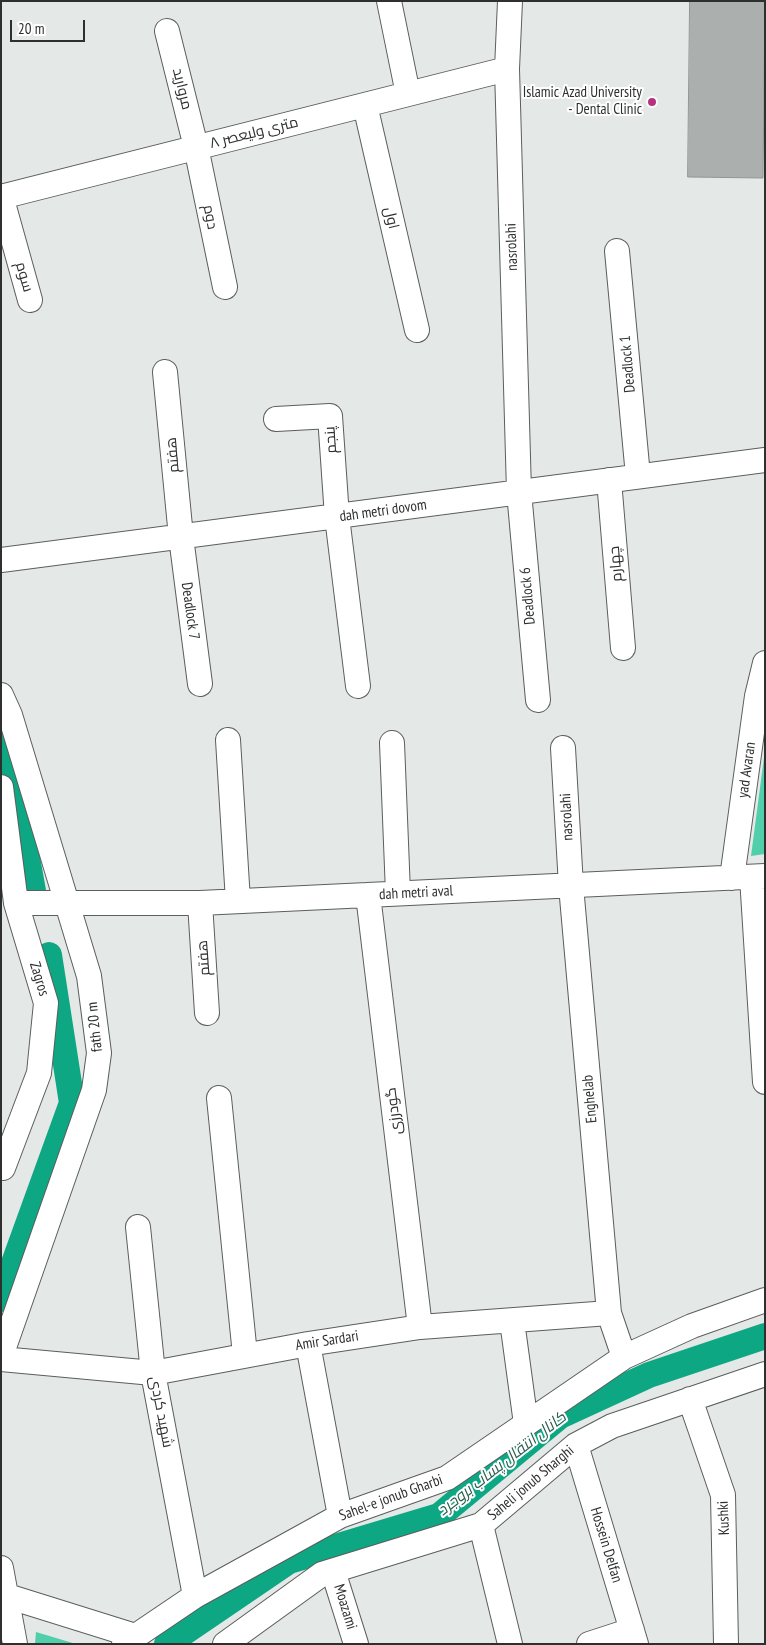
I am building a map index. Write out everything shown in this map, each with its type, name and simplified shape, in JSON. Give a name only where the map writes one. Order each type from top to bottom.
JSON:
[{"type":"street","points":[[389,1],[408,94]]},
{"type":"street","name":"nasrolahi","points":[[510,1],[507,69],[519,492]]},
{"type":"street","name":"مروارید","points":[[167,31],[196,148]]},
{"type":"street","name":"۸ متری ولیعصر","points":[[1,197],[507,69]]},
{"type":"street","name":"اول","points":[[364,105],[417,330]]},
{"type":"street","name":"دوم","points":[[196,148],[224,286]]},
{"type":"street","name":"سوم","points":[[1,197],[30,300]]},
{"type":"street","name":"Deadlock 1","points":[[618,251],[638,476]]},
{"type":"street","name":"هفتم","points":[[165,372],[181,537]]},
{"type":"street","name":"پنجم","points":[[276,419],[330,416],[337,517]]},
{"type":"street","name":"dah metri dovom","points":[[1,560],[765,460]]},
{"type":"street","name":"چهارم","points":[[609,480],[623,648]]},
{"type":"street","name":"Deadlock 6","points":[[519,492],[538,700]]},
{"type":"street","points":[[337,517],[358,686]]},
{"type":"street","name":"Deadlock 7","points":[[181,537],[200,684]]},
{"type":"street","name":"yad Avaran","points":[[765,663],[757,696],[750,877],[765,1082]]},
{"type":"street","name":"fath 20 m","points":[[1,696],[10,715],[89,976],[99,1053],[94,1090],[1,1358]]},
{"type":"street","points":[[228,740],[238,901]]},
{"type":"street","points":[[392,742],[398,893]]},
{"type":"street","name":"nasrolahi","points":[[563,748],[571,886]]},
{"type":"street","name":"Zagros","points":[[1,787],[16,903],[46,1003],[39,1073],[3,1168]]},
{"type":"street","name":"dah metri aval","points":[[16,903],[200,903],[750,877]]},
{"type":"street","name":"Enghelab","points":[[571,886],[608,1313]]},
{"type":"street","name":"گودرزی","points":[[368,895],[420,1328]]},
{"type":"street","name":"هفتم","points":[[200,903],[208,1013]]},
{"type":"street","points":[[219,1098],[246,1355]]},
{"type":"street","name":"شهید کردی","points":[[138,1227],[153,1373],[196,1596]]},
{"type":"street","name":"Sahel-e jonub Gharbi","points":[[129,1640],[196,1596],[340,1516],[447,1478],[624,1357],[692,1326],[765,1300]]},
{"type":"street","points":[[608,1313],[624,1357]]},
{"type":"street","name":"Amir Sardari","points":[[1,1358],[153,1373],[308,1344],[420,1328],[608,1313]]},
{"type":"street","points":[[512,1320],[526,1424]]},
{"type":"street","points":[[308,1344],[340,1516]]},
{"type":"street","name":"Saheli jonub Sharghi","points":[[225,1644],[322,1574],[480,1525],[576,1446],[612,1426],[765,1374]]},
{"type":"street","name":"Kushki","points":[[690,1399],[723,1495],[726,1644]]},
{"type":"street","name":"Hossein Delfan","points":[[576,1446],[634,1637]]},
{"type":"street","points":[[480,1525],[510,1644]]},
{"type":"street","points":[[1,1568],[15,1644]]},
{"type":"street","name":"Moazami","points":[[333,1570],[356,1644]]},
{"type":"street","points":[[7,1596],[129,1640]]},
{"type":"street","points":[[589,1644],[634,1637]]},
{"type":"green space","points":[[765,750],[765,854],[751,856]]},
{"type":"green space","points":[[36,1632],[76,1644],[35,1644]]},
{"type":"building","points":[[690,1],[765,1],[763,178],[688,177]]},
{"type":"waterway","points":[[1,726],[5,735],[33,891]]},
{"type":"waterway","points":[[1,1299],[72,1103],[49,955]]},
{"type":"waterway","name":"کانال انتقال پساب بروجرد","points":[[167,1644],[289,1561],[439,1516],[560,1416],[649,1375],[765,1336]]},
{"type":"place","name":"Islamic Azad University - Dental Clinic","points":[[652,102]]}]
